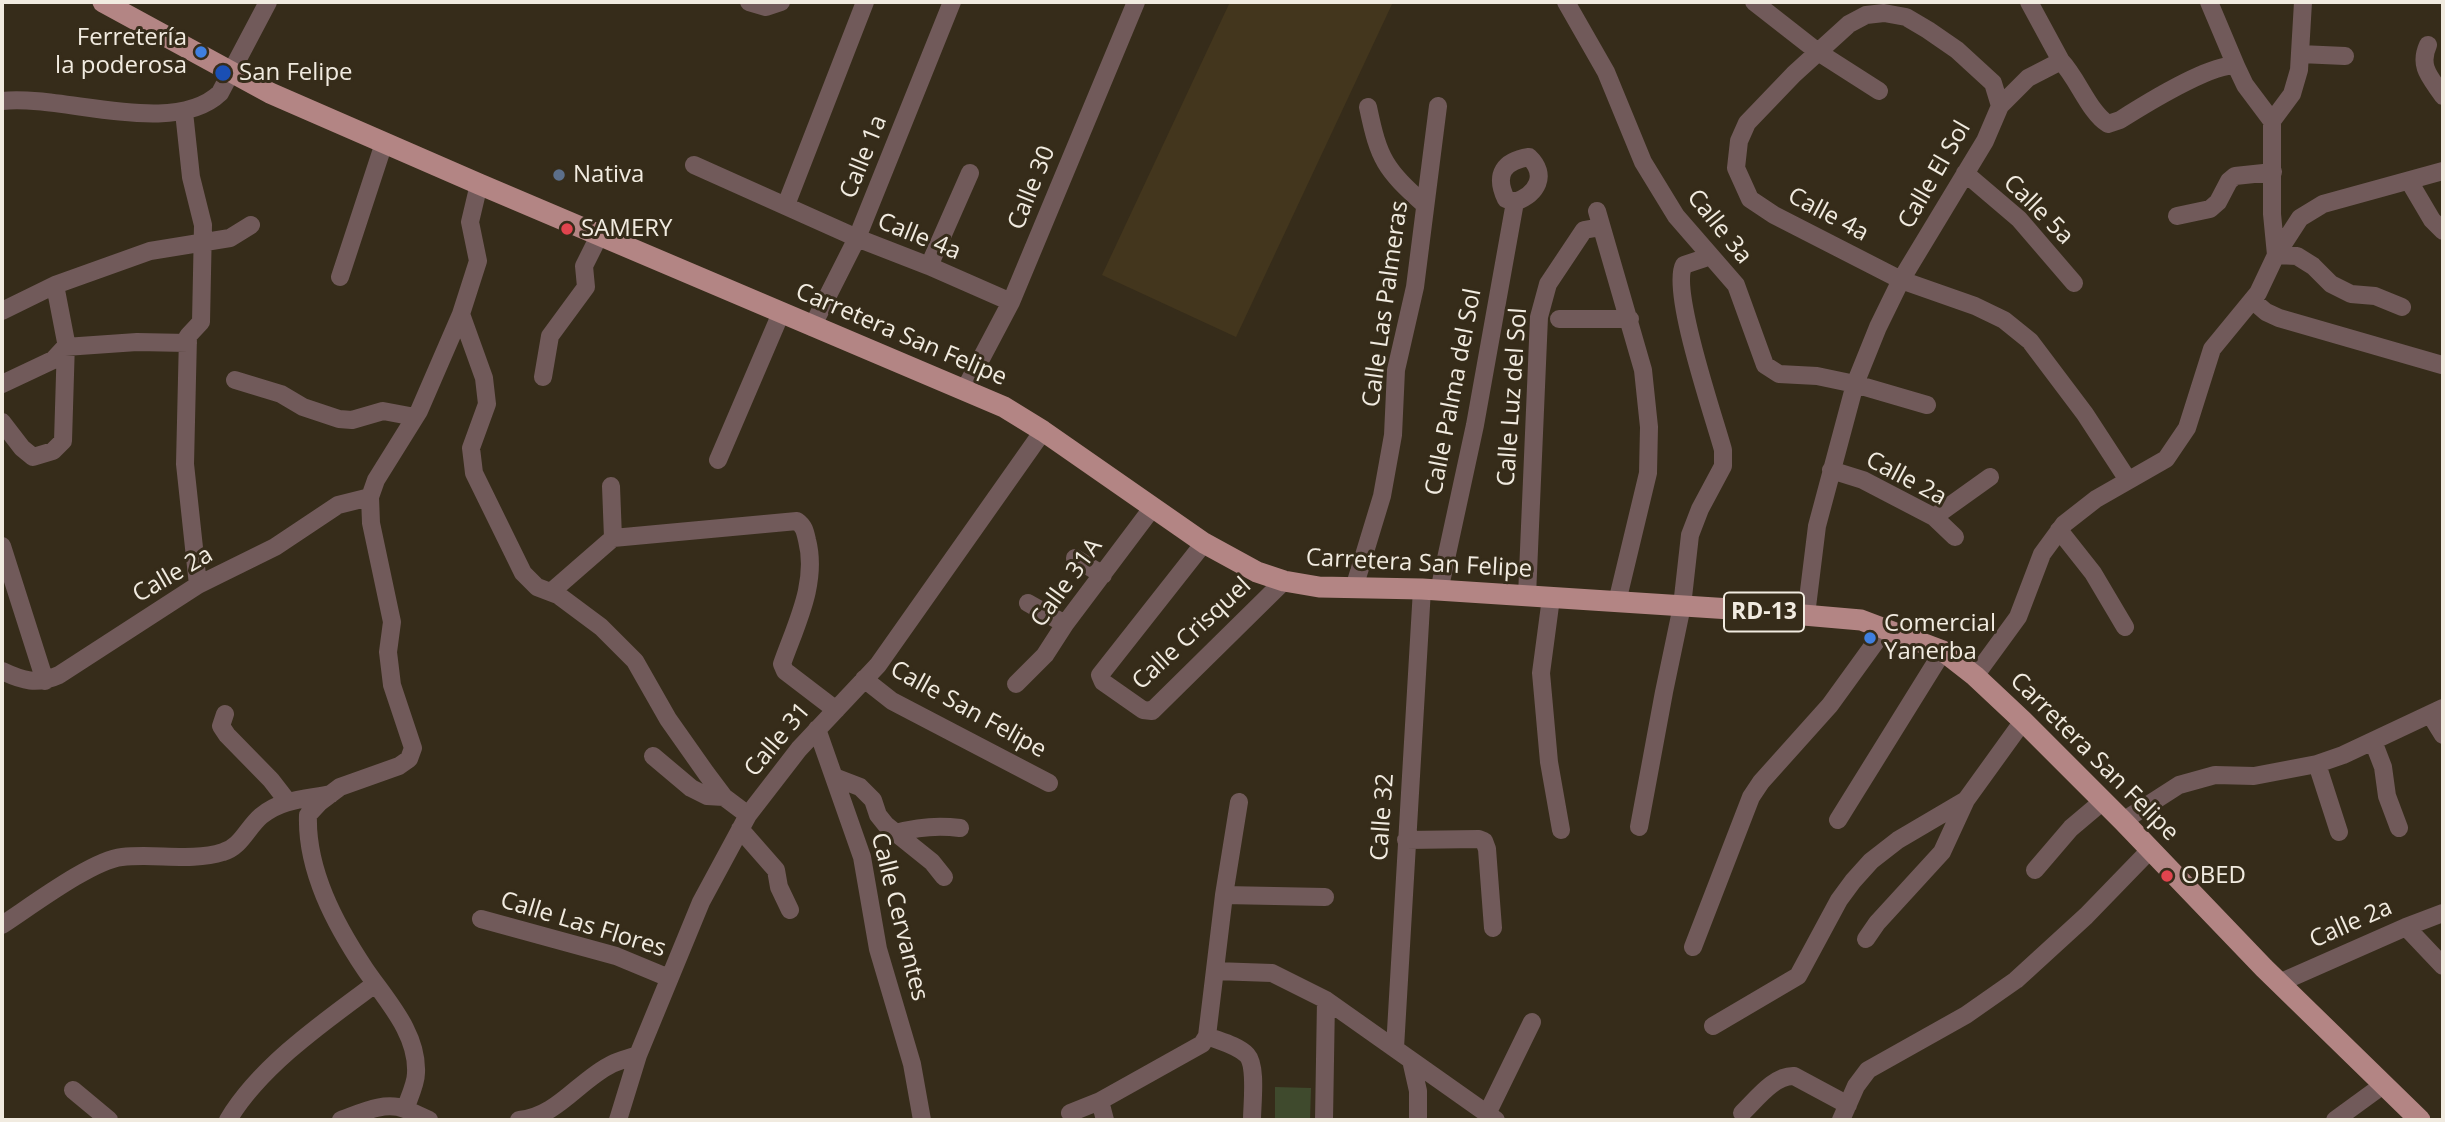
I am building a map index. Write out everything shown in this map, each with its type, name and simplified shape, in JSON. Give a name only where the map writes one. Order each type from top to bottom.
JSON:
[{"type":"main road","name":"Carretera San Felipe","points":[[103,2],[271,93],[599,236],[1004,407],[1043,431],[1203,543],[1256,572],[1284,581],[1319,587],[1430,590],[1861,620],[1943,651],[1975,676],[2023,721],[2279,983],[2420,1120]]},
{"type":"street","points":[[2,101],[44,102],[119,113],[184,112],[209,104],[220,93],[233,71],[268,2]]},
{"type":"street","points":[[752,3],[772,7],[780,2]]},
{"type":"street","points":[[786,205],[865,2]]},
{"type":"street","name":"Calle 1a","points":[[812,327],[858,239],[952,2]]},
{"type":"street","name":"Calle 30","points":[[965,389],[1011,302],[1136,2]]},
{"type":"street","name":"Calle 3a","points":[[1566,2],[1606,72],[1643,162],[1687,232],[1736,285],[1765,365],[1779,374],[1817,376],[1927,405]]},
{"type":"street","points":[[1754,2],[1818,52],[1879,91]]},
{"type":"street","points":[[2029,2],[2098,118],[2108,124],[2227,64],[2236,66]]},
{"type":"street","points":[[2209,2],[2245,85],[2272,121],[2272,214],[2276,255]]},
{"type":"street","points":[[2272,121],[2292,94],[2299,70],[2303,2]]},
{"type":"street","points":[[1818,52],[1849,24],[1866,15],[1884,13],[1906,17],[1978,67],[1993,83],[2000,106]]},
{"type":"street","points":[[2428,45],[2423,56],[2427,73],[2443,96]]},
{"type":"street","name":"Calle 4a","points":[[1818,52],[1746,123],[1739,141],[1736,168],[1750,199],[1843,252],[1901,280],[1975,306],[2004,320],[2030,341],[2085,414],[2128,480]]},
{"type":"street","points":[[2300,54],[2346,56]]},
{"type":"street","name":"Calle El Sol","points":[[1806,615],[1816,526],[1855,384],[1878,327],[1901,280],[1985,141],[2000,106],[2028,78],[2062,61]]},
{"type":"street","name":"Calle Las Palmeras","points":[[1354,588],[1382,496],[1393,435],[1396,370],[1415,287],[1438,106]]},
{"type":"street","points":[[1368,107],[1379,154],[1397,179],[1425,205]]},
{"type":"street","points":[[184,112],[191,177],[203,225],[201,322],[188,336],[185,464],[198,585]]},
{"type":"street","points":[[340,277],[384,143]]},
{"type":"street","name":"Calle 4a","points":[[694,164],[858,239],[1011,302]]},
{"type":"street","points":[[1975,676],[2018,617],[2042,554],[2064,524],[2085,507],[2166,459],[2187,428],[2212,349],[2252,300],[2300,218],[2323,204],[2443,171]]},
{"type":"street","points":[[2177,216],[2210,209],[2218,202],[2229,181],[2235,176],[2273,172]]},
{"type":"street","points":[[929,266],[970,173]]},
{"type":"street","name":"Calle 5a","points":[[1965,173],[2019,219],[2074,284]]},
{"type":"street","points":[[2409,181],[2420,202],[2443,231]]},
{"type":"street","points":[[405,1109],[417,1073],[410,1035],[375,984],[327,902],[312,860],[307,835],[308,815],[340,787],[399,766],[409,759],[413,748],[393,685],[388,652],[392,622],[372,523],[370,497],[376,480],[415,417],[461,314],[478,261],[470,222],[479,184]]},
{"type":"street","name":"Calle Palma del Sol","points":[[1430,590],[1475,425],[1515,202]]},
{"type":"street","name":"Calle Luz del Sol","points":[[1527,596],[1539,317],[1548,284],[1584,230],[1599,219],[1630,319]]},
{"type":"street","points":[[2,311],[55,285],[150,251],[230,238],[251,225]]},
{"type":"street","points":[[543,377],[550,336],[586,287],[584,266],[599,236]]},
{"type":"street","points":[[2276,255],[2297,256],[2314,266],[2331,284],[2351,294],[2375,296],[2402,307]]},
{"type":"street","points":[[1639,827],[1682,606],[1690,535],[1700,509],[1723,466],[1723,450],[1686,318],[1680,287],[1680,271],[1689,261],[1711,256]]},
{"type":"street","points":[[2,422],[22,448],[33,457],[53,451],[63,441],[65,347],[55,285]]},
{"type":"street","points":[[2252,300],[2266,312],[2279,318],[2442,365]]},
{"type":"street","points":[[718,460],[780,313]]},
{"type":"street","points":[[461,314],[484,378],[487,404],[471,448],[474,473],[523,573],[537,587],[551,592],[601,627],[635,661],[668,719],[776,870],[779,887],[790,910]]},
{"type":"street","points":[[1559,319],[1630,319],[1643,370],[1648,426],[1648,472],[1617,602]]},
{"type":"street","points":[[2,384],[53,360],[65,347],[137,342],[188,343]]},
{"type":"street","points":[[235,380],[281,394],[303,407],[339,419],[352,420],[383,411],[415,417]]},
{"type":"street","name":"Calle 31","points":[[618,1120],[638,1055],[701,902],[744,822],[817,729],[878,665],[1043,431]]},
{"type":"street","name":"Calle 2a","points":[[1831,470],[1863,480],[1934,517],[1955,537]]},
{"type":"street","points":[[1934,517],[1990,477]]},
{"type":"street","points":[[611,486],[613,538]]},
{"type":"street","name":"Calle 2a","points":[[45,681],[59,675],[198,585],[275,547],[338,505],[370,497]]},
{"type":"street","name":"Calle 31A","points":[[1016,684],[1045,655],[1065,624],[1153,507]]},
{"type":"street","points":[[551,592],[613,538],[797,521],[801,523],[810,554],[808,591],[782,664],[785,671],[836,710]]},
{"type":"street","points":[[2059,530],[2093,573],[2126,627]]},
{"type":"street","name":"Calle Crisquel","points":[[1203,543],[1100,675],[1103,682],[1143,710],[1152,711],[1284,581]]},
{"type":"street","points":[[2,546],[45,681],[27,682],[2,671]]},
{"type":"street","points":[[1074,558],[1103,575]]},
{"type":"street","name":"Calle 32","points":[[1395,1048],[1406,840],[1430,590]]},
{"type":"street","points":[[1551,598],[1541,673],[1549,762],[1562,830]]},
{"type":"street","points":[[1028,603],[1065,624]]},
{"type":"street","points":[[1693,947],[1751,797],[1769,772],[1849,681],[1885,629]]},
{"type":"street","points":[[1839,820],[1943,651]]},
{"type":"street","name":"Calle San Felipe","points":[[864,680],[892,701],[1049,783]]},
{"type":"street","points":[[2123,821],[2179,785],[2215,775],[2254,776],[2317,764],[2437,711],[2443,736]]},
{"type":"street","points":[[225,714],[221,726],[227,735],[271,780],[288,802]]},
{"type":"street","points":[[1866,939],[1877,923],[1942,852],[1966,800],[2023,721]]},
{"type":"street","name":"Calle Cervantes","points":[[817,729],[862,857],[878,949],[912,1064],[922,1120]]},
{"type":"street","points":[[2373,741],[2383,767],[2387,796],[2399,828]]},
{"type":"street","points":[[653,756],[691,788],[707,796],[724,797]]},
{"type":"street","points":[[2317,764],[2339,832]]},
{"type":"street","points":[[834,777],[860,787],[873,800],[878,815],[914,850],[932,862],[944,877]]},
{"type":"street","points":[[2,925],[92,867],[119,857],[221,853],[235,848],[260,817],[278,804],[331,794]]},
{"type":"street","points":[[1713,1026],[1795,980],[1839,900],[1871,861],[1898,841],[1966,800]]},
{"type":"street","points":[[2035,870],[2071,828],[2103,801]]},
{"type":"street","points":[[1070,1113],[1100,1101],[1202,1044],[1207,1036],[1224,895],[1239,802]]},
{"type":"street","points":[[897,833],[915,827],[960,828]]},
{"type":"street","points":[[1406,840],[1484,841],[1487,849],[1493,928]]},
{"type":"street","points":[[1742,1113],[1773,1084],[1787,1075],[1794,1076],[1845,1113],[1856,1086],[1868,1070],[1966,1015],[2016,979],[2086,916],[2150,850]]},
{"type":"street","points":[[1224,895],[1325,897]]},
{"type":"street","name":"Calle 2a","points":[[2279,983],[2443,913]]},
{"type":"street","name":"Calle Las Flores","points":[[481,919],[616,956],[669,978]]},
{"type":"street","points":[[2406,927],[2443,967]]},
{"type":"street","points":[[1215,971],[1272,973],[1326,1000],[1491,1117],[1532,1022]]},
{"type":"street","points":[[228,1120],[241,1098],[314,1029],[375,984]]},
{"type":"street","points":[[1324,1120],[1326,1000]]},
{"type":"street","points":[[1207,1036],[1241,1050],[1249,1057],[1253,1069],[1252,1120]]},
{"type":"street","points":[[519,1120],[529,1119],[556,1105],[610,1065],[638,1055]]},
{"type":"street","points":[[1411,1060],[1418,1091],[1418,1120]]},
{"type":"street","points":[[2335,1120],[2383,1085]]},
{"type":"street","points":[[73,1090],[109,1120]]},
{"type":"street","points":[[1100,1101],[1105,1120]]},
{"type":"street","points":[[341,1120],[370,1109],[396,1105],[429,1120]]},
{"type":"shaded area","points":[[1230,2],[1393,2],[1236,337],[1102,275]]},
{"type":"green space","points":[[1275,1087],[1311,1088],[1310,1120],[1275,1120]]},
{"type":"place","name":"Ferretería la poderosa","points":[[201,52]]},
{"type":"place","name":"San Felipe","points":[[223,73]]},
{"type":"place","name":"Nativa","points":[[559,175]]},
{"type":"place","name":"SAMERY","points":[[567,229]]},
{"type":"place","name":"Comercial Yanerba","points":[[1870,638]]},
{"type":"place","name":"OBED","points":[[2167,876]]}]
